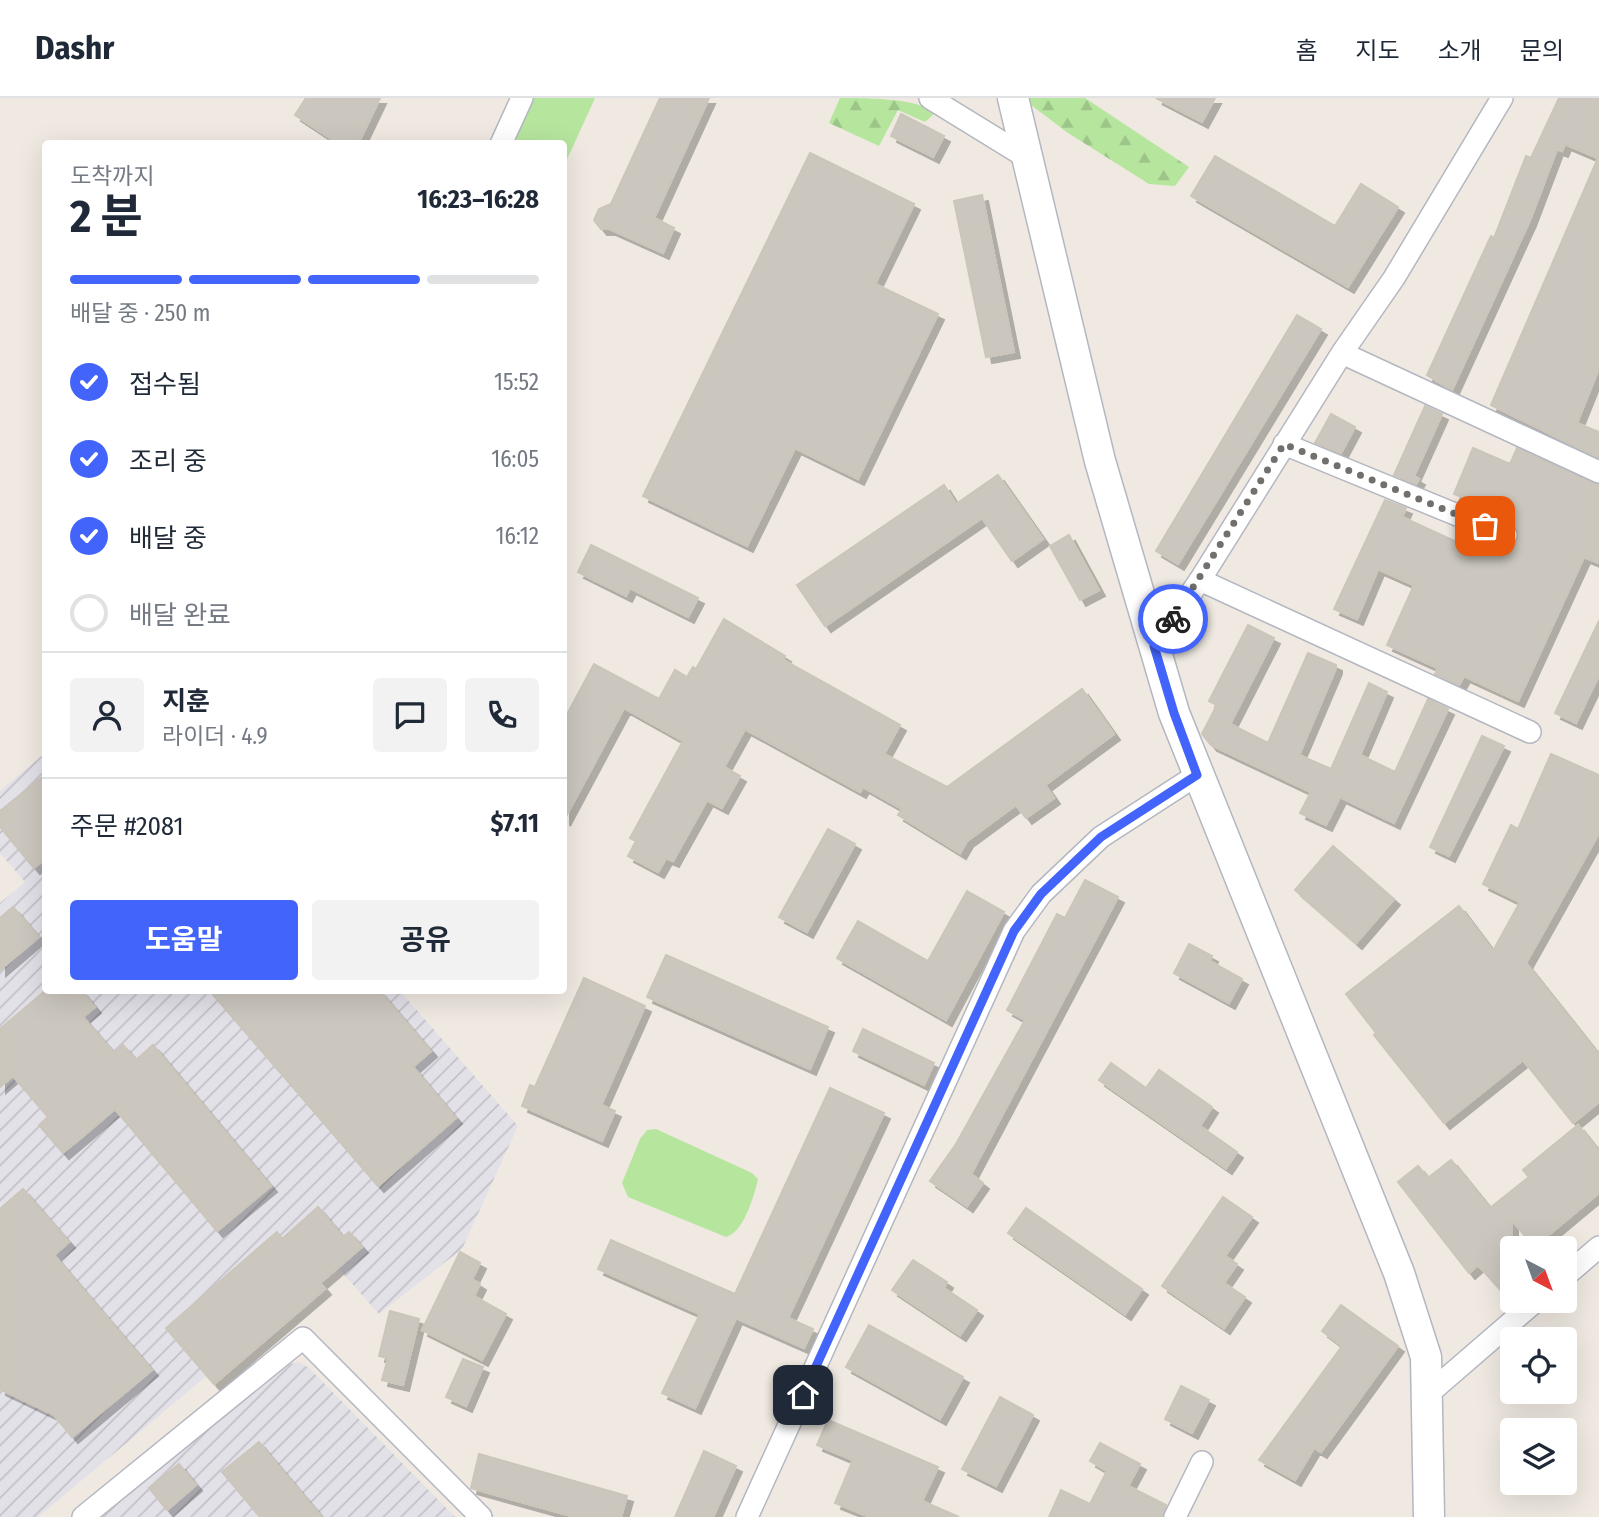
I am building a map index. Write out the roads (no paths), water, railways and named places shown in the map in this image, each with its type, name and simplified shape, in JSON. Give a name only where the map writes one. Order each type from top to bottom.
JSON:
[{"type":"street","points":[[503,140],[522,98]]},
{"type":"street","points":[[930,98],[1026,157]]},
{"type":"street","points":[[1013,98],[1100,461],[1174,713],[1399,1273],[1426,1357],[1429,1517]]},
{"type":"street","points":[[1154,646],[1200,580],[1342,353],[1394,278],[1502,98]]},
{"type":"street","points":[[1342,353],[1599,472]]},
{"type":"street","points":[[1284,444],[1506,536]]},
{"type":"street","points":[[1200,580],[1530,732]]},
{"type":"street","points":[[747,1517],[1014,931],[1041,894],[1101,837],[1197,775]]},
{"type":"street","points":[[1577,1266],[1599,1247]]},
{"type":"street","points":[[1427,1395],[1522,1313]]},
{"type":"street","points":[[83,1517],[303,1338],[481,1517]]},
{"type":"street","points":[[1175,1517],[1202,1462]]}]
